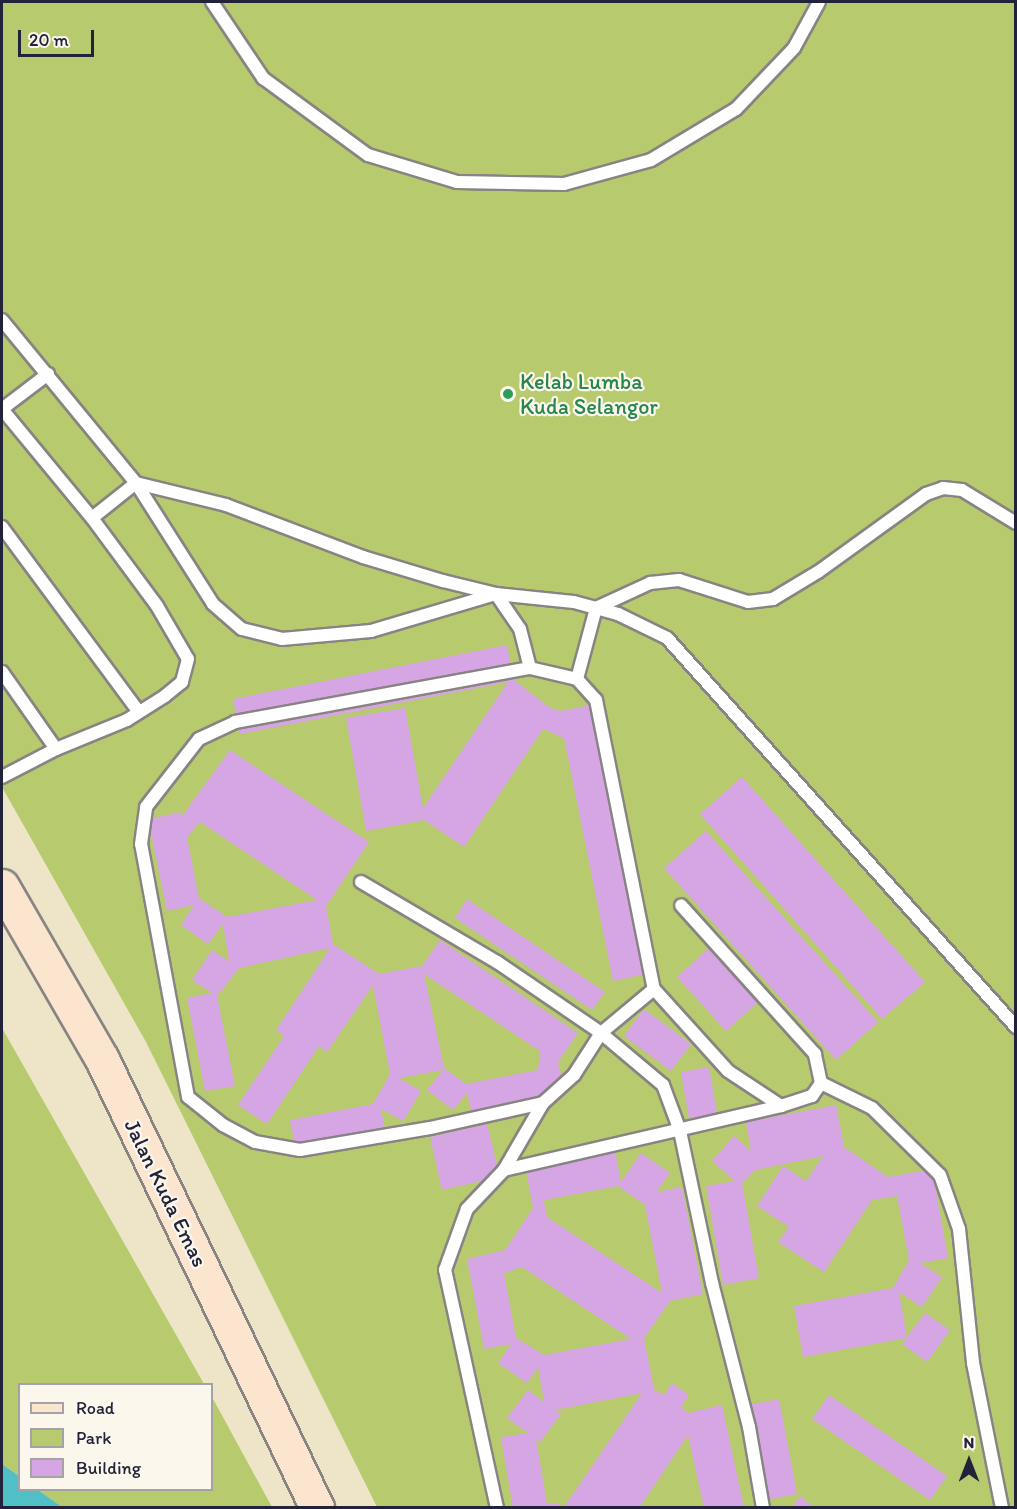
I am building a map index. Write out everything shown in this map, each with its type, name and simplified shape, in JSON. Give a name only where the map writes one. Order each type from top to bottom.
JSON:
[{"type":"street","name":"Jalan Kuda Emas","points":[[2,886],[102,1059],[317,1508]]},
{"type":"lane","points":[[212,2],[263,78],[368,155],[457,182],[564,184],[651,160],[736,109],[794,48],[819,2]]},
{"type":"lane","points":[[2,320],[136,483],[213,604],[242,629],[282,639],[371,631],[496,594]]},
{"type":"lane","points":[[2,777],[56,749],[139,712],[182,682],[188,659],[157,606],[92,518],[2,409],[48,374]]},
{"type":"lane","points":[[92,518],[136,483]]},
{"type":"lane","points":[[136,483],[226,505],[363,557],[496,594],[574,602],[618,614],[667,638],[1016,1027]]},
{"type":"lane","points":[[596,608],[650,583],[680,580],[748,602],[773,599],[818,572],[926,494],[942,488],[962,490],[1016,524]]},
{"type":"lane","points":[[2,527],[139,712]]},
{"type":"lane","points":[[496,594],[520,629],[530,668]]},
{"type":"lane","points":[[577,680],[596,608]]},
{"type":"lane","points":[[543,1103],[430,1128],[300,1150],[255,1142],[223,1125],[188,1097],[141,844],[146,807],[199,740],[235,722],[530,668],[577,680],[596,700],[654,989],[728,1071],[781,1106]]},
{"type":"lane","points":[[2,672],[56,749]]},
{"type":"lane","points":[[361,882],[497,962],[601,1033],[663,1085],[680,1131],[712,1283],[749,1428],[763,1508]]},
{"type":"lane","points":[[504,1170],[781,1106],[812,1096],[821,1083],[815,1054],[681,904]]},
{"type":"lane","points":[[497,1508],[445,1270],[467,1209],[504,1170],[543,1103],[574,1075],[601,1033],[654,989]]},
{"type":"lane","points":[[821,1083],[872,1108],[939,1175],[959,1229],[973,1363],[1002,1508]]},
{"type":"green space","name":"Kelab Lumba Kuda Selangor","points":[[2,2],[1015,2],[1015,1507],[377,1507],[146,1042],[2,787]]},
{"type":"green space","points":[[2,1028],[203,1383],[18,1383],[18,1475],[2,1464]]},
{"type":"green space","points":[[213,1399],[272,1507],[62,1507],[39,1491],[213,1491]]},
{"type":"water","points":[[2,1464],[18,1475],[18,1491],[39,1491],[62,1507],[2,1507]]},
{"type":"building","points":[[507,645],[514,680],[549,707],[560,711],[596,704],[651,973],[613,981],[564,738],[543,729],[464,847],[424,820],[366,831],[346,718],[405,708],[423,808],[508,682],[240,734],[233,699]]},
{"type":"building","points":[[230,750],[369,842],[326,906],[333,944],[379,974],[422,966],[440,940],[578,1033],[558,1062],[566,1096],[472,1115],[467,1093],[453,1110],[427,1090],[443,1070],[399,1078],[421,1091],[403,1121],[381,1109],[386,1133],[296,1150],[290,1120],[373,1104],[390,1074],[373,985],[327,1052],[319,1046],[267,1124],[238,1105],[284,1036],[276,1030],[330,948],[239,968],[217,996],[235,1086],[205,1091],[187,998],[212,993],[192,980],[212,950],[229,961],[223,924],[208,944],[181,925],[194,905],[167,911],[148,819],[182,812],[182,816]],"holes":[[[200,822],[317,900],[227,917],[199,898],[187,837]],[[424,974],[540,1051],[538,1070],[466,1084],[444,1068]]]},
{"type":"building","points":[[742,777],[925,982],[882,1019],[700,814]]},
{"type":"building","points":[[706,831],[878,1022],[836,1060],[664,868]]},
{"type":"building","points":[[467,899],[605,992],[592,1010],[455,918]]},
{"type":"building","points":[[709,948],[758,1002],[726,1031],[677,977]]},
{"type":"building","points":[[644,1009],[691,1044],[671,1071],[624,1036]]},
{"type":"building","points":[[709,1067],[717,1114],[689,1119],[681,1072]]},
{"type":"building","points":[[836,1105],[844,1147],[888,1177],[932,1169],[948,1258],[920,1263],[942,1277],[922,1307],[899,1292],[907,1337],[925,1313],[950,1330],[927,1362],[902,1344],[907,1338],[803,1357],[794,1306],[893,1288],[909,1260],[897,1196],[872,1200],[824,1272],[778,1242],[789,1227],[757,1206],[783,1166],[806,1181],[823,1156],[755,1170],[742,1183],[759,1278],[723,1285],[706,1186],[735,1181],[712,1161],[734,1136],[751,1151],[746,1122]]},
{"type":"building","points":[[487,1124],[500,1177],[442,1190],[430,1137]]},
{"type":"building","points":[[614,1147],[621,1182],[641,1153],[670,1173],[656,1192],[682,1187],[703,1294],[670,1301],[644,1338],[654,1389],[664,1395],[672,1383],[689,1395],[681,1407],[688,1413],[722,1405],[744,1508],[704,1508],[688,1435],[639,1508],[513,1508],[501,1437],[528,1433],[507,1418],[528,1390],[544,1402],[538,1367],[527,1383],[498,1363],[511,1344],[484,1349],[467,1259],[505,1250],[533,1208],[525,1165]],"holes":[[[618,1186],[645,1205],[662,1293],[547,1217],[544,1200]],[[522,1267],[631,1339],[544,1355],[516,1338],[504,1273]],[[642,1393],[564,1507],[558,1503],[547,1504],[536,1439],[540,1442],[561,1414],[555,1410]]]},
{"type":"building","points":[[829,1395],[947,1476],[930,1500],[812,1419]]},
{"type":"building","points":[[779,1399],[797,1494],[766,1500],[748,1405]]},
{"type":"building","points":[[800,1496],[815,1508],[792,1508]]},
{"type":"place","name":"Kelab Lumba Kuda Selangor","points":[[508,394]]}]
